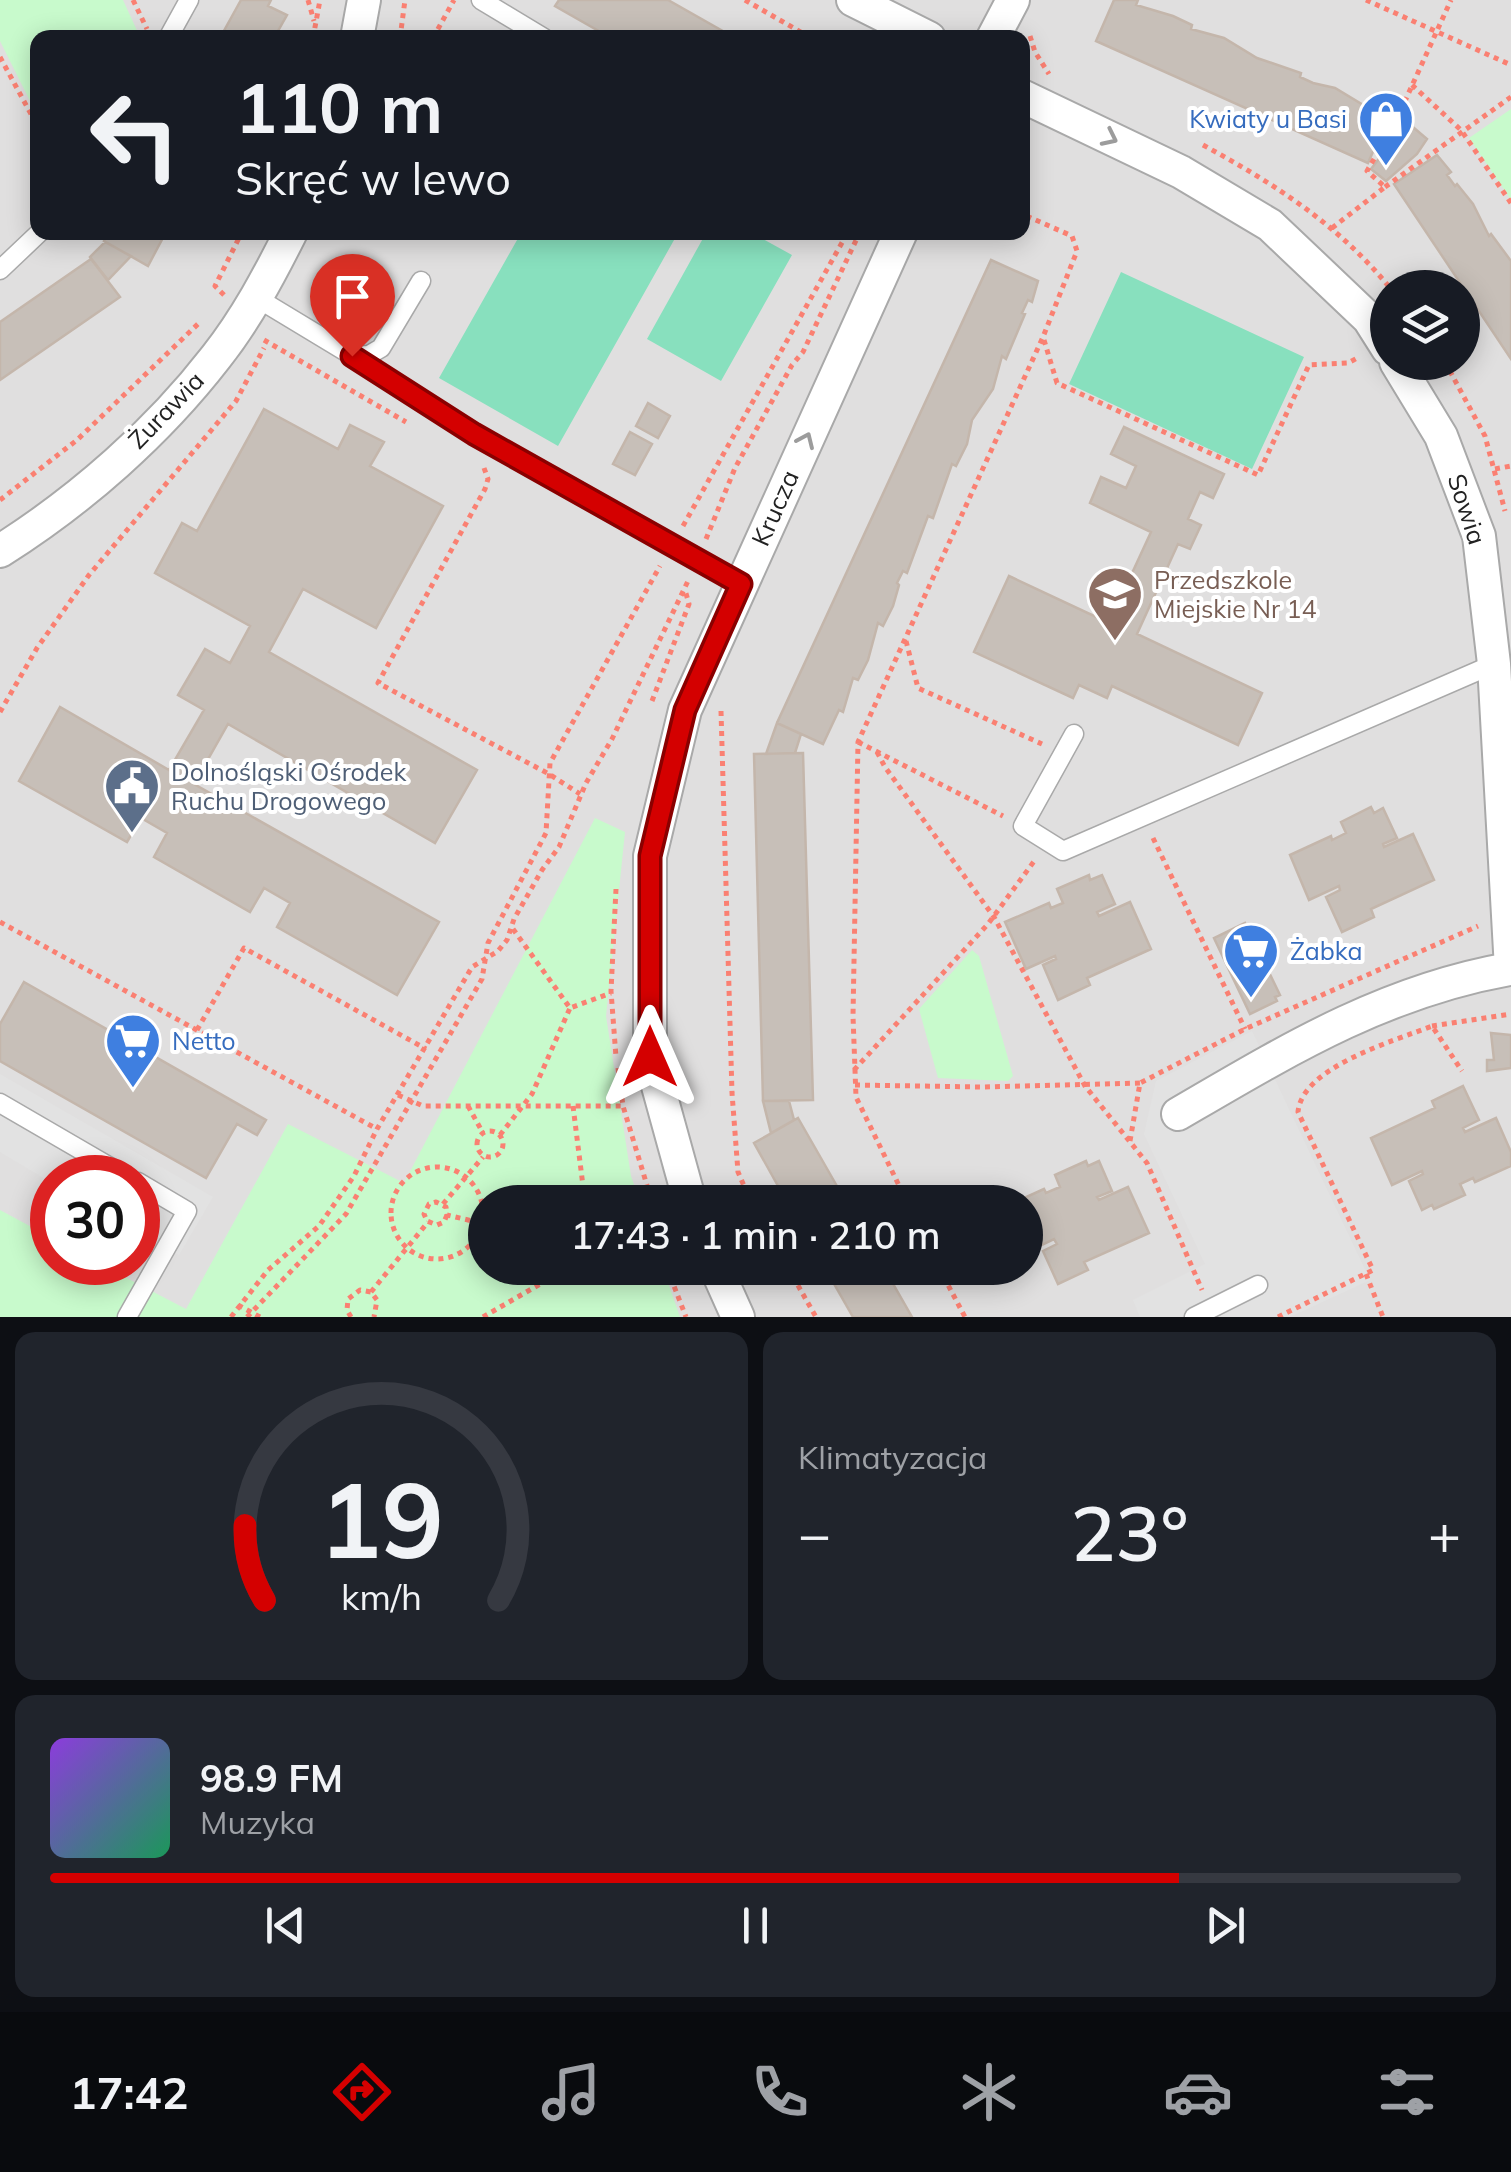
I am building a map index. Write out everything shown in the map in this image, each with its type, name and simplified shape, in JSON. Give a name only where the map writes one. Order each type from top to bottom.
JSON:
[{"type":"street","points":[[358,30],[364,0]]},
{"type":"street","points":[[853,0],[913,30]]},
{"type":"street","points":[[997,30],[1014,0]]},
{"type":"street","name":"Sowia","points":[[1030,100],[1181,172],[1270,226],[1370,321]]},
{"type":"street","name":"Żurawia","points":[[0,551],[34,530],[162,419],[217,356],[270,306],[289,240]]},
{"type":"street","name":"Krucza","points":[[685,1185],[650,1057],[650,856],[685,710],[888,240]]},
{"type":"street","name":"Sowia","points":[[1178,1114],[1328,1029],[1454,978],[1510,969],[1494,664],[1493,527],[1406,380]]},
{"type":"street","points":[[724,1285],[738,1317]]},
{"type":"lane","points":[[172,30],[189,0]]},
{"type":"lane","points":[[481,0],[531,30]]},
{"type":"lane","points":[[0,270],[32,240]]},
{"type":"lane","points":[[352,356],[369,356],[382,348],[421,281]]},
{"type":"lane","points":[[270,306],[474,434],[741,584]]},
{"type":"lane","points":[[1074,734],[1023,826],[1063,851],[1494,664]]},
{"type":"lane","points":[[0,1102],[90,1155]]},
{"type":"lane","points":[[160,1195],[187,1211],[160,1258]]},
{"type":"lane","points":[[126,1317],[144,1285]]},
{"type":"lane","points":[[1202,1313],[1258,1285]]},
{"type":"path","points":[[133,0],[147,30]]},
{"type":"path","points":[[308,0],[315,26]]},
{"type":"path","points":[[314,30],[320,0]]},
{"type":"path","points":[[401,30],[405,0]]},
{"type":"path","points":[[437,30],[454,0]]},
{"type":"path","points":[[745,0],[797,30]]},
{"type":"path","points":[[1366,0],[1511,66]]},
{"type":"path","points":[[1385,187],[1367,171],[1395,123],[1450,0]]},
{"type":"path","points":[[0,57],[30,113]]},
{"type":"path","points":[[1412,85],[1461,130],[1511,203]]},
{"type":"path","points":[[1332,228],[1511,97]]},
{"type":"path","points":[[898,1185],[862,1111],[855,1084],[858,742],[1043,337],[1077,251],[1072,236],[1030,218]]},
{"type":"path","points":[[248,1314],[346,1214],[482,979],[488,943],[546,833],[550,764],[844,240]]},
{"type":"path","points":[[230,1317],[268,1270],[319,1226],[354,1176],[377,1129],[472,968],[498,951],[512,929],[533,886],[559,848],[581,795],[700,562],[735,468],[803,352],[856,240]]},
{"type":"path","points":[[212,307],[223,294]]},
{"type":"path","points":[[0,712],[36,648],[89,576],[236,401],[267,343],[270,306]]},
{"type":"path","points":[[0,500],[76,440],[202,321]]},
{"type":"path","points":[[1043,337],[1058,383],[1258,475],[1309,365],[1348,363],[1370,356]]},
{"type":"path","points":[[267,343],[416,427]]},
{"type":"path","points":[[1454,380],[1484,436],[1495,470],[1493,527]]},
{"type":"path","points":[[479,463],[486,470],[485,489],[378,683],[581,795]]},
{"type":"path","points":[[1495,470],[1511,466]]},
{"type":"path","points":[[906,638],[918,688],[1063,753]]},
{"type":"path","points":[[721,702],[732,1093],[738,1172],[744,1185]]},
{"type":"path","points":[[858,742],[1023,826]]},
{"type":"path","points":[[877,752],[994,917],[1085,1086],[1148,1162],[1202,1313]]},
{"type":"path","points":[[854,1070],[994,917],[1048,842]]},
{"type":"path","points":[[1160,854],[1244,1028]]},
{"type":"path","points":[[0,922],[377,1129]]},
{"type":"path","points":[[512,929],[570,1008]]},
{"type":"path","points":[[196,1030],[244,948],[426,1049]]},
{"type":"path","points":[[500,1135],[532,1094],[570,1008],[611,992]]},
{"type":"path","points":[[1278,1317],[1373,1270],[1298,1112],[1300,1100],[1322,1075],[1363,1054],[1432,1026],[1511,1014]]},
{"type":"path","points":[[1432,1026],[1462,1071]]},
{"type":"path","points":[[855,1084],[1085,1086],[1140,1082]]},
{"type":"path","points":[[398,1095],[411,1103],[468,1106],[623,1106]]},
{"type":"path","points":[[468,1106],[483,1133]]},
{"type":"path","points":[[573,1106],[583,1185]]},
{"type":"path","points":[[492,1131],[504,1142],[502,1151],[492,1158],[484,1156],[477,1145],[483,1133],[492,1131]]},
{"type":"path","points":[[444,1204],[484,1156]]},
{"type":"path","points":[[468,1245],[448,1258],[420,1256],[397,1237],[391,1206],[396,1191],[420,1170],[451,1170],[472,1185]]},
{"type":"path","points":[[428,1222],[426,1207],[432,1202],[444,1204]]},
{"type":"path","points":[[428,1222],[441,1224],[447,1215],[444,1204]]},
{"type":"path","points":[[447,1215],[468,1220]]},
{"type":"path","points":[[371,1292],[428,1222]]},
{"type":"path","points":[[1366,1274],[1383,1317]]},
{"type":"path","points":[[483,1317],[536,1285]]},
{"type":"path","points":[[674,1285],[686,1317]]},
{"type":"path","points":[[798,1285],[816,1317]]},
{"type":"path","points":[[948,1285],[964,1317]]},
{"type":"path","points":[[351,1317],[346,1304],[351,1294],[360,1290],[371,1292]]},
{"type":"path","points":[[371,1292],[378,1305],[374,1317]]},
{"type":"path","points":[[238,1306],[260,1317]]},
{"type":"shaded area","points":[[0,0],[1511,0],[1511,1317],[0,1317]]},
{"type":"shaded area","points":[[1252,1031],[1370,1280],[1290,1317],[1140,1317],[1133,1300],[1205,1264],[1144,1134],[1156,1081]]},
{"type":"shaded area","points":[[0,1074],[140,1155],[30,1155],[30,1170],[0,1152]]},
{"type":"shaded area","points":[[160,1166],[213,1197],[179,1255],[160,1244]]},
{"type":"green space","points":[[0,0],[123,0],[137,30],[30,30],[30,101],[0,41]]},
{"type":"green space","points":[[1511,109],[1511,200],[1469,138]]},
{"type":"green space","points":[[517,240],[674,240],[558,446],[439,378]]},
{"type":"green space","points":[[702,240],[765,240],[792,255],[721,381],[647,339]]},
{"type":"green space","points":[[1121,272],[1304,357],[1252,469],[1069,384]]},
{"type":"green space","points":[[595,818],[625,832],[606,1016],[634,1185],[468,1185],[468,1285],[669,1285],[680,1317],[0,1317],[0,1210],[30,1226],[30,1285],[140,1285],[186,1309],[288,1124],[404,1183]]},
{"type":"green space","points":[[972,950],[979,956],[1013,1076],[1008,1081],[938,1078],[919,1009]]},
{"type":"building","points":[[241,0],[271,0],[268,6],[287,15],[279,30],[224,30]]},
{"type":"building","points":[[559,0],[668,0],[721,30],[597,30],[555,6]]},
{"type":"building","points":[[1114,0],[1138,0],[1136,5],[1173,16],[1192,25],[1191,29],[1224,38],[1257,58],[1301,73],[1300,77],[1313,83],[1335,88],[1365,106],[1390,113],[1368,163],[1096,41]]},
{"type":"building","points":[[1407,122],[1427,139],[1417,154],[1386,181],[1371,169]]},
{"type":"building","points":[[1437,155],[1451,172],[1447,175],[1455,186],[1473,204],[1489,236],[1511,261],[1511,359],[1480,313],[1480,270],[1451,270],[1394,184]]},
{"type":"building","points":[[105,240],[162,240],[148,266]]},
{"type":"building","points":[[105,242],[131,256],[108,280],[90,257]]},
{"type":"building","points":[[91,259],[120,297],[0,380],[0,322]]},
{"type":"building","points":[[991,260],[1038,281],[1032,302],[1028,300],[1022,313],[1025,314],[1006,359],[1002,356],[993,389],[972,420],[967,444],[956,466],[952,464],[933,518],[928,516],[907,573],[903,571],[897,583],[893,606],[883,626],[878,623],[868,660],[858,680],[853,678],[843,712],[839,710],[823,744],[777,723]]},
{"type":"building","points":[[648,403],[670,416],[658,438],[636,426]]},
{"type":"building","points":[[264,409],[338,449],[350,425],[384,442],[370,466],[443,506],[376,628],[303,589],[269,652],[477,770],[435,843],[228,724],[194,784],[439,922],[397,995],[277,927],[290,903],[264,888],[250,912],[154,857],[167,833],[141,818],[127,842],[19,781],[60,707],[169,770],[204,710],[178,695],[205,649],[230,663],[250,626],[155,573],[182,523],[197,531]]},
{"type":"building","points":[[1124,427],[1224,474],[1213,498],[1200,492],[1188,519],[1201,525],[1190,549],[1178,544],[1137,634],[1262,693],[1238,745],[1112,686],[1107,698],[1079,685],[1073,698],[974,652],[1009,576],[1109,623],[1151,532],[1090,503],[1101,477],[1126,488],[1136,466],[1111,454]]},
{"type":"building","points":[[630,432],[652,444],[635,475],[613,464]]},
{"type":"building","points":[[777,723],[801,734],[795,753],[766,754]]},
{"type":"building","points":[[803,753],[813,1100],[763,1101],[754,754]]},
{"type":"building","points":[[1371,807],[1374,813],[1383,808],[1397,838],[1383,844],[1384,847],[1413,834],[1434,880],[1371,909],[1374,917],[1342,932],[1326,897],[1340,890],[1339,886],[1309,900],[1290,855],[1346,833],[1341,822]]},
{"type":"building","points":[[1089,875],[1090,880],[1102,875],[1115,904],[1097,912],[1099,916],[1130,902],[1151,949],[1087,978],[1090,985],[1058,1000],[1043,965],[1055,956],[1026,969],[1005,922],[1049,903],[1051,908],[1063,903],[1057,889]]},
{"type":"building","points":[[1245,923],[1280,995],[1275,997],[1277,1001],[1250,1014],[1214,938]]},
{"type":"building","name":"Netto","points":[[24,982],[266,1120],[257,1135],[237,1124],[206,1178],[0,1061],[0,1024]]},
{"type":"building","points":[[1491,1033],[1511,1035],[1511,1068],[1487,1071],[1487,1060],[1494,1060]]},
{"type":"building","points":[[1463,1086],[1479,1120],[1463,1128],[1465,1132],[1496,1118],[1511,1152],[1511,1166],[1475,1182],[1473,1178],[1460,1184],[1465,1195],[1434,1209],[1432,1205],[1422,1210],[1409,1181],[1422,1171],[1392,1185],[1371,1138],[1435,1108],[1432,1101]]},
{"type":"building","points":[[763,1101],[789,1101],[794,1120],[771,1133]]},
{"type":"building","points":[[798,1118],[836,1185],[777,1185],[754,1143]]},
{"type":"building","points":[[1086,1161],[1088,1166],[1099,1161],[1112,1191],[1097,1197],[1099,1200],[1128,1187],[1149,1233],[1084,1262],[1088,1270],[1058,1284],[1043,1251],[1057,1244],[1054,1239],[1043,1244],[1043,1189],[1046,1193],[1060,1187],[1055,1175]]},
{"type":"building","points":[[835,1285],[894,1285],[912,1317],[853,1317]]},
{"type":"place","name":"Kwiaty u Basi","points":[[1386,168]]},
{"type":"place","name":"Przedszkole Miejskie Nr 14","points":[[1115,643]]},
{"type":"place","name":"Dolnośląski Ośrodek Ruchu Drogowego","points":[[132,835]]},
{"type":"place","name":"Żabka","points":[[1251,1000]]},
{"type":"place","name":"Netto","points":[[133,1090]]},
{"type":"route","points":[[352,356],[474,434],[741,584],[685,710],[650,856],[650,1057]]}]
